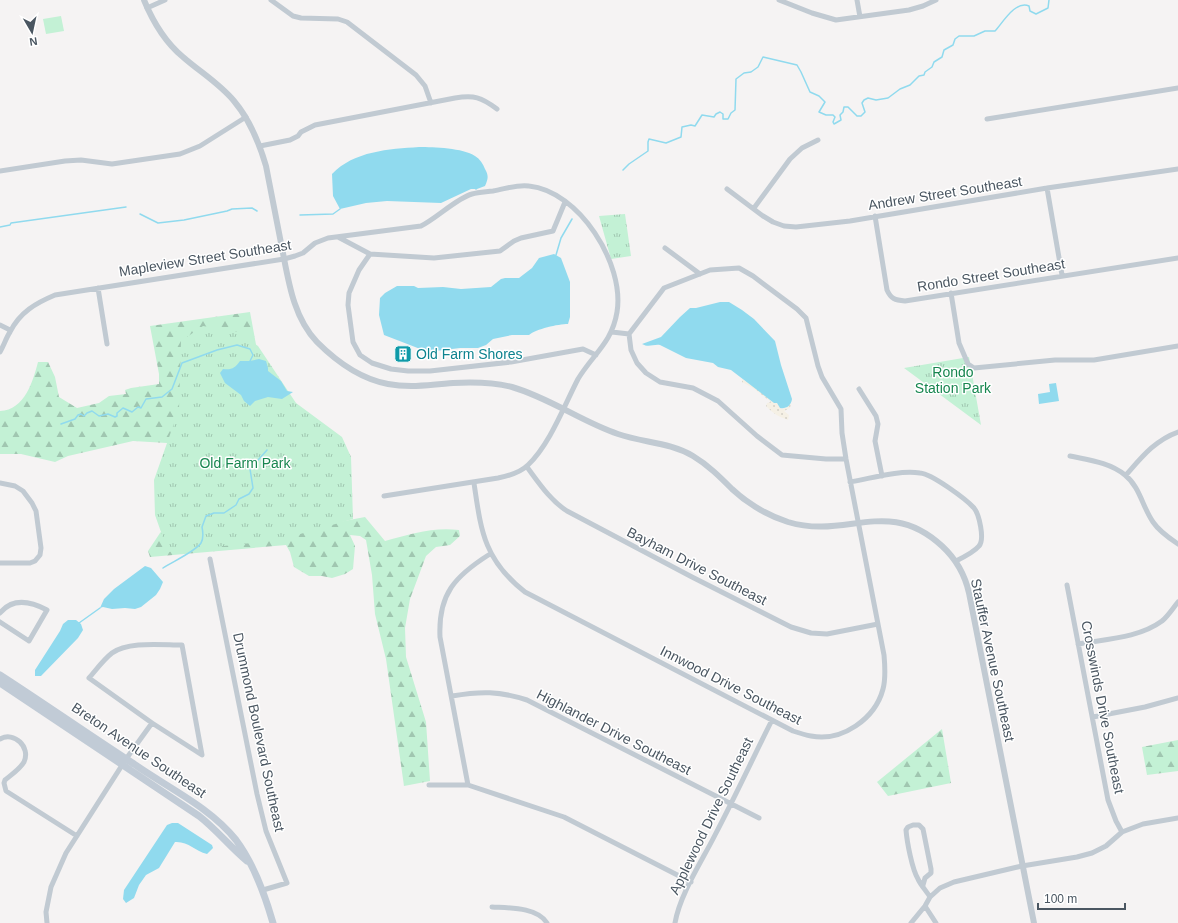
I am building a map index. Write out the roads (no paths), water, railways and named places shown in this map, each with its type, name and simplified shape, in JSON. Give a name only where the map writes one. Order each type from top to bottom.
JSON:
[{"type":"main road","name":"Breton Avenue Southeast","points":[[0,675],[214,827],[238,853],[249,862],[263,890],[273,923]]},
{"type":"main road","name":"Breton Avenue Southeast","points":[[0,683],[124,762]]},
{"type":"street","name":"Stauffer Avenue Southeast","points":[[144,0],[161,33],[177,52],[220,86],[246,117],[260,146],[266,166],[293,299],[304,324],[315,340],[350,369],[363,376],[388,384],[412,386],[466,382],[509,386],[527,392],[563,408],[619,435],[670,446],[689,454],[706,465],[750,504],[776,518],[818,527],[832,527],[872,520],[888,520],[916,528],[934,539],[956,562],[967,585],[1034,923]]},
{"type":"street","points":[[147,8],[165,0]]},
{"type":"street","points":[[271,0],[293,16],[301,18],[338,19],[348,22],[416,75],[425,86],[431,103]]},
{"type":"street","points":[[779,0],[812,13],[836,20],[909,10],[936,0]]},
{"type":"street","points":[[857,0],[860,17]]},
{"type":"street","points":[[987,119],[1178,88]]},
{"type":"street","points":[[260,146],[290,140],[304,130],[315,125],[468,96],[475,96],[486,101],[497,109]]},
{"type":"street","points":[[0,171],[65,161],[81,160],[112,164],[180,154],[200,146],[246,117]]},
{"type":"street","points":[[754,208],[790,159],[802,148],[818,140]]},
{"type":"street","name":"Andrew Street Southeast","points":[[727,189],[773,222],[784,226],[796,227],[816,226],[1047,188],[1178,169]]},
{"type":"street","name":"Mapleview Street Southeast","points":[[0,352],[10,330],[27,309],[55,295],[284,259],[295,256],[315,243],[328,238],[421,226],[428,223],[461,199],[471,194],[528,185],[538,187],[547,190],[566,202],[590,227],[602,244],[612,266],[616,280],[618,302],[612,332],[601,350],[588,364],[546,442],[527,467]]},
{"type":"street","points":[[1047,188],[1062,275]]},
{"type":"street","points":[[338,237],[370,254],[434,258],[500,251],[521,238],[553,231],[566,202]]},
{"type":"street","name":"Rondo Street Southeast","points":[[875,216],[887,290],[890,296],[896,300],[905,301],[1062,275],[1178,258]]},
{"type":"street","points":[[665,248],[700,274]]},
{"type":"street","points":[[370,254],[359,270],[349,293],[348,305],[353,342],[360,355],[372,363],[391,369],[430,371],[511,362],[583,349],[596,355]]},
{"type":"street","name":"Innwood Drive Southeast","points":[[474,483],[480,523],[490,554],[510,580],[525,592],[793,731],[812,736],[824,737],[846,731],[861,723],[875,707],[883,689],[885,668],[846,459],[842,433],[841,409],[822,377],[806,318],[797,308],[753,276],[738,268],[710,270],[664,288],[629,334]]},
{"type":"street","points":[[98,288],[108,344]]},
{"type":"street","points":[[951,293],[959,343],[968,364],[974,368],[1050,360],[1094,360],[1178,346]]},
{"type":"street","points":[[0,325],[10,330]]},
{"type":"street","points":[[612,332],[629,334],[631,350],[636,363],[646,373],[660,382],[692,388],[718,400],[757,436],[782,455],[826,459],[846,459]]},
{"type":"street","points":[[859,389],[876,416],[878,424],[875,441],[882,476]]},
{"type":"street","points":[[1126,475],[1150,448],[1163,439],[1178,432]]},
{"type":"street","points":[[1070,456],[1101,463],[1126,475],[1139,491],[1154,523],[1178,544]]},
{"type":"street","points":[[384,496],[506,477],[527,467]]},
{"type":"street","name":"Bayham Drive Southeast","points":[[527,467],[556,503],[567,512],[692,578],[791,627],[811,633],[827,634],[878,624]]},
{"type":"street","points":[[850,482],[908,472],[920,472],[934,478],[974,508],[977,513],[982,539],[979,546],[956,562]]},
{"type":"street","points":[[0,483],[15,486],[23,491],[28,497],[34,507],[42,548],[40,556],[35,561],[30,563],[0,563]]},
{"type":"street","points":[[468,785],[440,637],[440,616],[449,589],[457,579],[470,566],[490,554]]},
{"type":"street","name":"Drummond Boulevard Southeast","points":[[210,559],[266,831],[287,883],[263,890]]},
{"type":"street","name":"Crosswinds Drive Southeast","points":[[1067,585],[1108,800],[1116,822],[1122,832]]},
{"type":"street","points":[[0,613],[4,608],[23,602],[35,604],[47,610],[28,641],[0,622]]},
{"type":"street","points":[[1078,644],[1127,635],[1148,629],[1163,620],[1178,602]]},
{"type":"street","points":[[182,645],[202,755],[152,723],[89,678],[111,654],[121,647],[182,645]]},
{"type":"street","name":"Highlander Drive Southeast","points":[[452,696],[488,692],[509,694],[527,700],[730,805],[759,818]]},
{"type":"street","points":[[1093,717],[1145,708],[1178,698]]},
{"type":"street","name":"Applewood Drive Southeast","points":[[675,923],[679,908],[691,882],[772,720]]},
{"type":"street","points":[[47,923],[46,912],[50,887],[66,853],[124,762],[152,723]]},
{"type":"street","points":[[0,739],[11,736],[16,738],[21,743],[25,753],[24,762],[5,780],[4,783],[6,791],[77,836]]},
{"type":"street","points":[[429,785],[468,785],[564,817],[691,882]]},
{"type":"street","points":[[911,923],[925,906],[930,897],[940,888],[954,882],[1022,866],[1092,853],[1106,846],[1122,832],[1143,824],[1178,818]]},
{"type":"street","points":[[923,885],[925,878],[931,873],[931,869],[923,829],[919,825],[913,825],[908,827],[906,830],[907,840],[918,880],[923,885],[930,897]]},
{"type":"street","points":[[925,906],[936,923]]},
{"type":"street","points":[[492,907],[527,911],[539,915],[547,923]]},
{"type":"water","points":[[419,147],[440,148],[470,153],[481,162],[488,176],[485,186],[476,190],[471,189],[441,203],[387,201],[366,203],[340,209],[333,196],[332,174],[341,166],[361,156],[384,150]]},
{"type":"water","points":[[554,254],[561,258],[570,282],[570,317],[568,324],[547,327],[529,335],[512,335],[493,339],[486,345],[478,348],[460,348],[428,352],[384,335],[379,315],[380,298],[385,293],[397,286],[461,289],[491,287],[501,279],[519,278],[532,268],[539,258]]},
{"type":"water","points":[[720,302],[729,302],[742,310],[754,319],[775,341],[792,399],[791,404],[784,408],[780,408],[777,403],[774,403],[731,370],[718,367],[713,363],[686,358],[660,345],[647,346],[642,344],[661,337],[690,308]]},
{"type":"water","points":[[259,359],[266,361],[268,371],[281,381],[287,391],[293,392],[282,399],[268,397],[255,401],[250,406],[244,401],[241,395],[225,383],[220,373],[223,369],[233,368],[240,361]]},
{"type":"water","points":[[1056,383],[1059,401],[1039,404],[1038,394],[1050,392],[1049,384]]},
{"type":"water","points":[[145,566],[151,568],[163,582],[156,595],[141,607],[135,609],[100,608],[104,599],[114,589]]},
{"type":"water","points":[[68,620],[76,620],[81,624],[83,630],[78,638],[41,676],[35,676],[35,670],[63,624]]},
{"type":"water","points":[[178,823],[212,845],[213,848],[207,854],[184,843],[175,842],[159,868],[146,875],[139,885],[134,898],[126,903],[123,899],[124,890],[167,825]]},
{"type":"waterway","points":[[623,170],[648,151],[649,139],[666,143],[681,137],[682,127],[691,125],[695,126],[702,115],[714,117],[720,112],[723,114],[723,119],[728,119],[731,113],[735,110],[736,79],[744,73],[751,72],[758,67],[763,57],[797,65],[810,92],[819,96],[825,102],[819,112],[826,115],[833,115],[835,117],[833,122],[834,124],[841,120],[840,115],[843,112],[844,107],[848,107],[857,116],[861,116],[865,112],[862,103],[864,100],[868,98],[876,100],[888,98],[900,89],[910,85],[919,76],[924,75],[925,72],[932,67],[934,62],[942,57],[944,50],[953,45],[955,39],[959,36],[974,36],[985,31],[995,31],[1009,14],[1019,6],[1029,6],[1030,11],[1036,14],[1048,8],[1049,0]]},
{"type":"waterway","points":[[0,227],[10,225],[11,223],[126,207]]},
{"type":"waterway","points":[[140,214],[158,223],[184,220],[232,209],[252,208],[257,211]]},
{"type":"waterway","points":[[300,215],[333,214],[340,209]]},
{"type":"waterway","points":[[556,255],[561,238],[572,219]]},
{"type":"waterway","points":[[61,424],[75,419],[78,415],[81,414],[84,416],[92,411],[99,416],[108,414],[115,417],[123,408],[132,412],[138,407],[141,408],[146,399],[162,397],[172,389],[182,363],[217,350],[237,345],[250,349],[253,355],[250,361]]},
{"type":"waterway","points":[[163,568],[189,553],[201,543],[203,537],[202,527],[206,516],[214,513],[224,513],[236,505],[239,499],[249,494],[253,488],[250,469],[267,450]]},
{"type":"waterway","points":[[79,623],[100,608]]},
{"type":"place","name":"Old Farm Shores","points":[[403,354]]},
{"type":"park label","name":"Rondo Station Park","points":[[953,380]]},
{"type":"park label","name":"Old Farm Park","points":[[245,463]]}]
